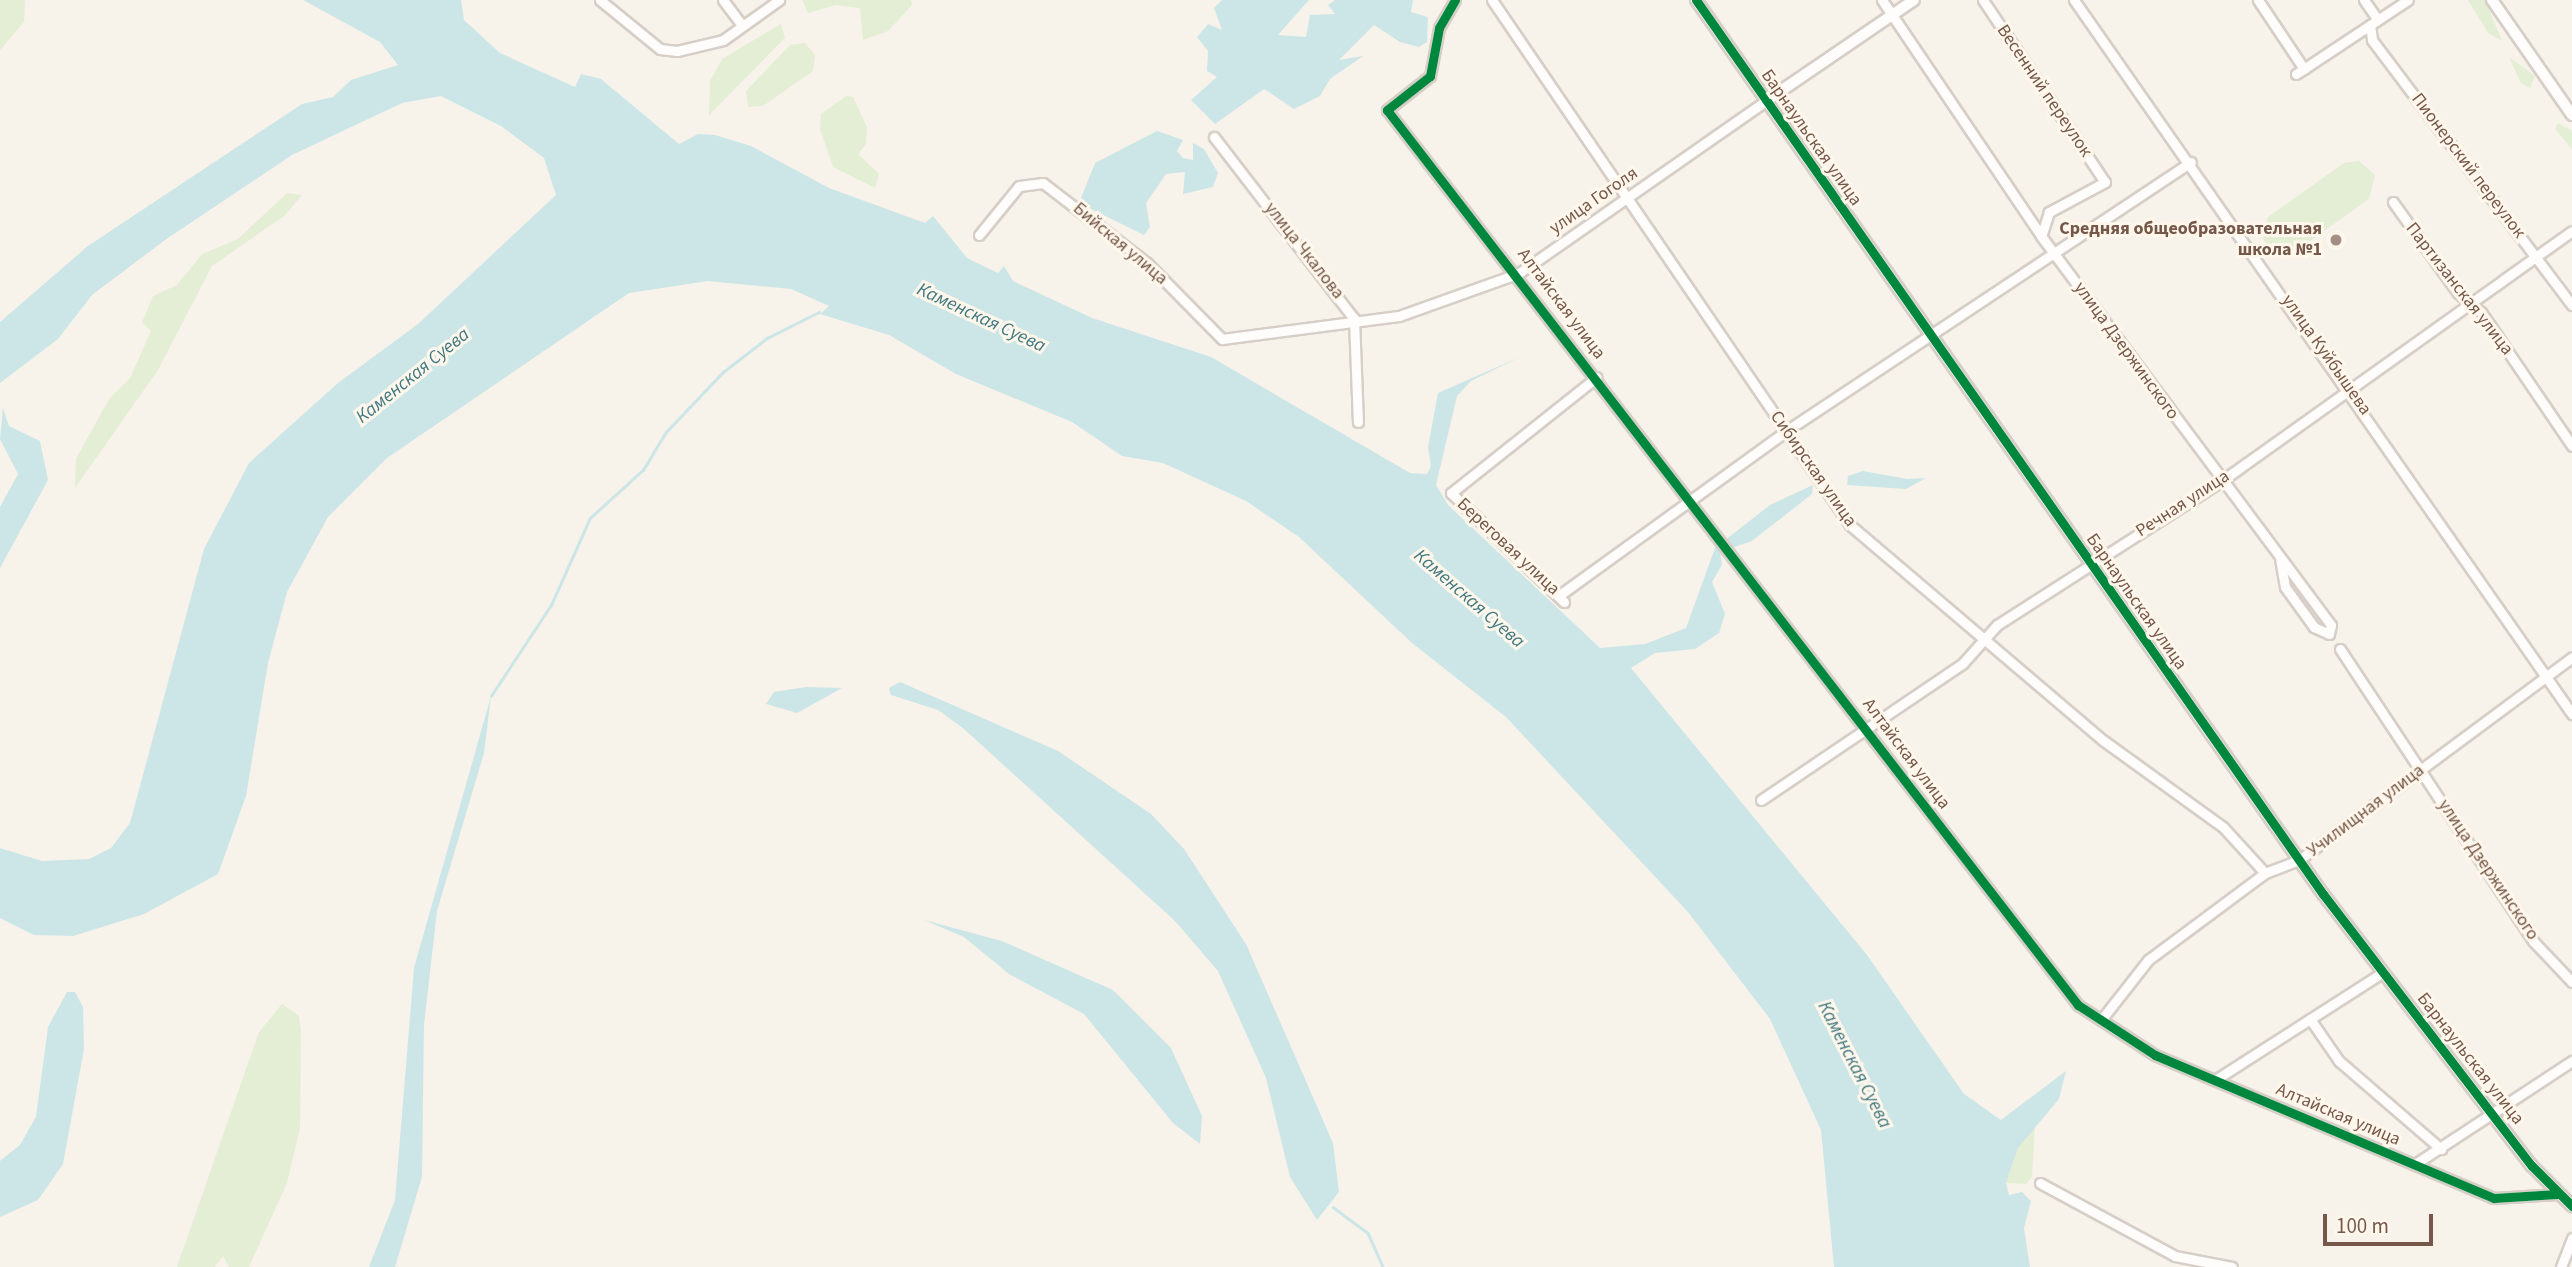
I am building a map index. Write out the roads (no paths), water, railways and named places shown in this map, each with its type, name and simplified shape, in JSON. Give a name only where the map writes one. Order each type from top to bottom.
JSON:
[{"type":"street","points":[[600,0],[660,50],[694,49],[723,40],[779,0]]},
{"type":"street","points":[[723,0],[742,25]]},
{"type":"street","name":"Алтайская улица","points":[[1455,0],[1439,28],[1430,76],[1387,110],[1519,273],[2078,1005],[2155,1055],[2494,1198],[2557,1194]]},
{"type":"street","name":"Сибирская улица","points":[[1492,0],[1850,525],[2175,797],[2223,827],[2265,873]]},
{"type":"street","name":"Барнаульская улица","points":[[1696,0],[2299,860],[2491,1113],[2557,1194],[2572,1206]]},
{"type":"street","name":"улица Дзержинского","points":[[1882,0],[2041,236],[2220,482],[2331,625],[2329,634],[2314,627],[2285,587],[2280,560]]},
{"type":"street","name":"улица Гоголя","points":[[1222,339],[1443,304],[1519,273],[1913,0]]},
{"type":"street","name":"Весенний переулок","points":[[1983,0],[2105,182],[2049,212],[2041,236]]},
{"type":"street","name":"улица Куйбышева","points":[[2074,0],[2350,389],[2572,714]]},
{"type":"street","points":[[2258,0],[2300,71],[2408,0]]},
{"type":"street","name":"Пионерский переулок","points":[[2364,0],[2374,22],[2372,40],[2572,305]]},
{"type":"street","points":[[2492,0],[2572,115]]},
{"type":"street","name":"улица Чкалова","points":[[1214,138],[1354,319],[1358,422]]},
{"type":"street","points":[[1691,500],[1786,431],[2191,162]]},
{"type":"street","name":"Бийская улица","points":[[978,236],[1019,186],[1043,183],[1147,262],[1222,339]]},
{"type":"street","name":"Партизанская улица","points":[[2393,202],[2469,305],[2481,312],[2572,446]]},
{"type":"street","name":"Речная улица","points":[[1761,800],[1868,731],[1986,639],[1997,625],[2220,482],[2572,231]]},
{"type":"street","name":"Береговая улица","points":[[1597,377],[1451,493],[1563,598],[1691,500]]},
{"type":"street","name":"улица Дзержинского","points":[[2340,649],[2534,942],[2572,982]]},
{"type":"street","name":"Училищная улица","points":[[2101,1020],[2148,960],[2265,873],[2299,860],[2572,657]]},
{"type":"street","points":[[2215,1080],[2383,972]]},
{"type":"street","points":[[2309,1019],[2347,1069],[2441,1149]]},
{"type":"street","points":[[2415,1164],[2572,1061]]},
{"type":"street","points":[[2040,1183],[2175,1256],[2232,1267]]},
{"type":"street","points":[[2561,1267],[2572,1238]]},
{"type":"water","name":"Каменская Суева","points":[[303,0],[461,0],[464,20],[500,53],[575,87],[581,74],[601,79],[679,144],[698,134],[715,135],[751,146],[829,188],[925,223],[933,216],[967,258],[998,273],[1004,266],[1013,281],[1092,318],[1211,357],[1410,473],[1427,474],[1431,466],[1428,447],[1438,393],[1520,357],[1471,381],[1457,396],[1436,485],[1448,505],[1600,648],[1645,644],[1686,628],[1715,548],[1770,505],[1813,485],[1812,494],[1752,541],[1720,552],[1722,565],[1712,582],[1725,614],[1719,633],[1695,649],[1655,653],[1631,668],[1867,955],[1964,1094],[2001,1120],[2066,1071],[2059,1099],[2018,1148],[2006,1183],[2009,1195],[2022,1192],[2031,1201],[2024,1228],[2030,1267],[1834,1267],[1821,1130],[1770,1019],[1688,912],[1506,717],[1412,643],[1299,537],[1246,501],[1163,463],[1122,456],[1072,422],[956,374],[889,335],[820,314],[829,306],[791,289],[708,281],[629,293],[387,458],[328,517],[287,592],[268,663],[246,796],[218,874],[144,914],[73,936],[34,935],[0,918],[0,848],[42,861],[89,859],[111,848],[130,823],[204,549],[249,463],[338,383],[418,324],[556,195],[544,158],[501,126],[441,96],[402,103],[292,155],[165,240],[92,295],[58,339],[0,383],[0,322],[88,246],[302,104],[333,97],[351,80],[398,65],[380,42]]},
{"type":"water","points":[[1222,0],[1309,0],[1278,35],[1306,37],[1310,15],[1335,14],[1328,5],[1335,0],[1413,0],[1411,12],[1428,17],[1427,42],[1419,47],[1400,42],[1374,25],[1339,60],[1363,56],[1330,79],[1320,96],[1294,109],[1264,89],[1215,124],[1191,100],[1217,77],[1207,71],[1208,51],[1197,37],[1208,24],[1222,30],[1214,8]]},
{"type":"water","points":[[1157,131],[1183,140],[1177,151],[1183,158],[1193,160],[1193,143],[1204,149],[1218,173],[1213,187],[1183,194],[1185,172],[1166,174],[1146,203],[1150,227],[1144,235],[1079,203],[1095,163]]},
{"type":"water","points":[[3,408],[9,426],[40,441],[48,480],[0,568],[0,507],[18,474],[0,439]]},
{"type":"water","points":[[1863,471],[1907,479],[1926,478],[1906,489],[1847,485],[1848,476]]},
{"type":"water","points":[[900,682],[1058,751],[1151,814],[1184,849],[1246,944],[1333,1143],[1339,1192],[1317,1220],[1290,1177],[1266,1078],[1218,971],[1175,921],[964,729],[938,710],[891,695],[889,688]]},
{"type":"water","points":[[806,687],[842,688],[797,713],[766,704],[774,692]]},
{"type":"water","points":[[491,696],[484,753],[437,911],[424,1025],[422,1177],[395,1267],[369,1267],[395,1200],[414,968]]},
{"type":"water","points":[[924,920],[1002,941],[1113,990],[1171,1048],[1202,1116],[1200,1144],[1173,1123],[1084,1014],[1009,974],[964,937]]},
{"type":"water","points":[[67,992],[75,992],[83,1007],[84,1049],[63,1164],[38,1200],[0,1217],[0,1161],[20,1145],[36,1117],[48,1027]]},
{"type":"waterway","points":[[491,696],[551,605],[590,518],[643,470],[666,432],[723,372],[767,338],[819,312]]},
{"type":"waterway","points":[[1333,1207],[1368,1233],[1383,1267]]},
{"type":"place","name":"Средняя общеобразовательная школа №1","points":[[2336,240]]}]
